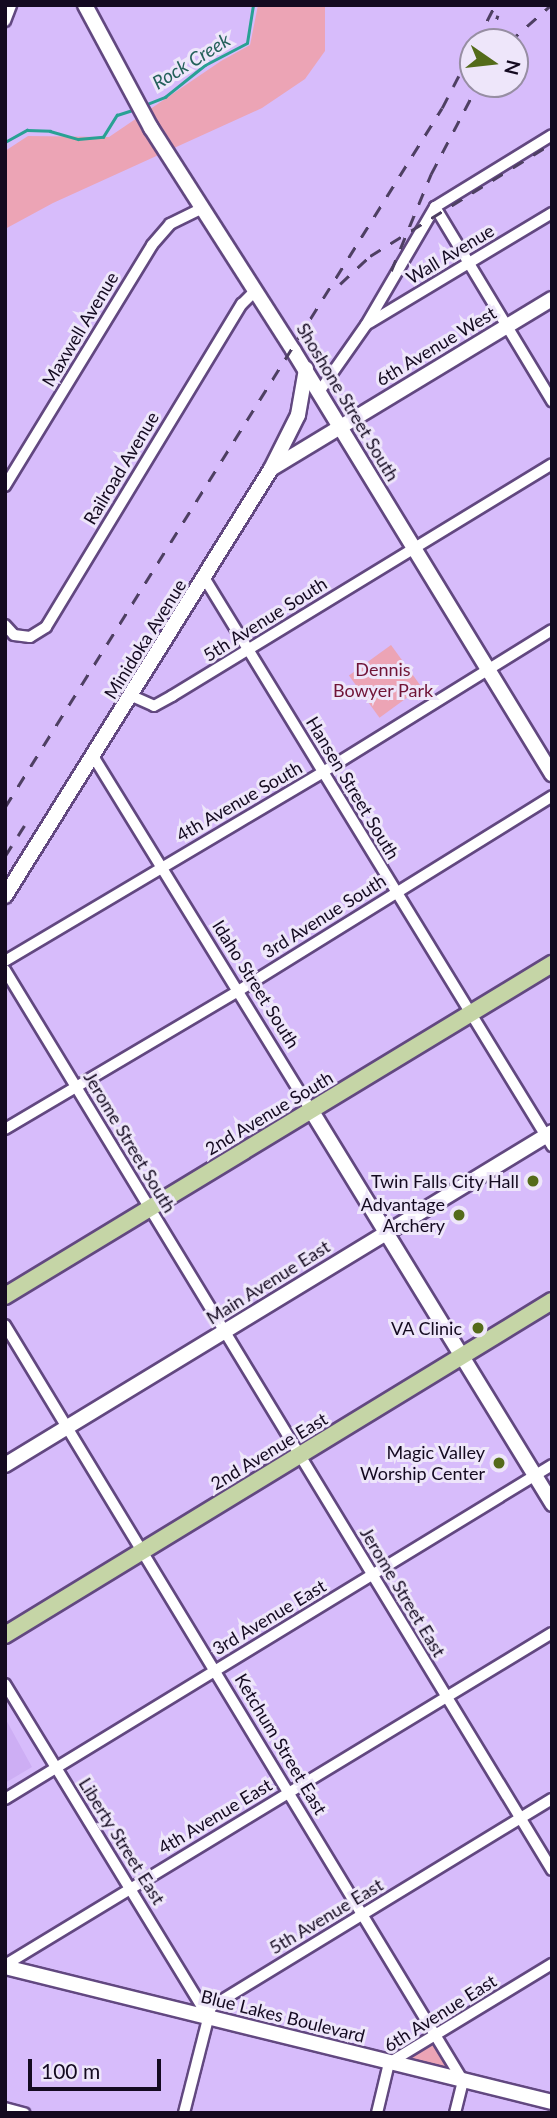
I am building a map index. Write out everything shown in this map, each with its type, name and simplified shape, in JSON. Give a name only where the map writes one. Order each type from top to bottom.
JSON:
[{"type":"main road","name":"2nd Avenue South","points":[[5,1296],[552,964]]},
{"type":"main road","name":"2nd Avenue East","points":[[5,1635],[552,1301]]},
{"type":"street","points":[[5,21],[11,5]]},
{"type":"street","name":"Shoshone Street South","points":[[85,5],[151,128],[306,369],[552,774]]},
{"type":"street","points":[[319,392],[366,325],[435,207],[552,135]]},
{"type":"street","name":"Maxwell Avenue","points":[[5,486],[152,244],[170,224],[201,205]]},
{"type":"street","points":[[435,207],[552,401]]},
{"type":"street","name":"Wall Avenue","points":[[366,325],[552,213]]},
{"type":"street","name":"Railroad Avenue","points":[[5,625],[14,635],[30,637],[46,627],[228,326],[242,304],[256,290]]},
{"type":"street","name":"6th Avenue West","points":[[340,426],[552,299]]},
{"type":"street","points":[[271,470],[298,415],[306,369]]},
{"type":"street","name":"Minidoka Avenue","points":[[5,896],[271,470],[340,426]]},
{"type":"street","name":"5th Avenue South","points":[[132,696],[154,705],[552,464]]},
{"type":"street","name":"Hansen Street South","points":[[205,579],[470,1014],[550,1138]]},
{"type":"street","name":"4th Avenue South","points":[[5,961],[323,772],[552,630]]},
{"type":"street","name":"Idaho Street South","points":[[93,756],[552,1504]]},
{"type":"street","name":"3rd Avenue South","points":[[5,1129],[238,991],[552,796]]},
{"type":"street","name":"Jerome Street South","points":[[5,970],[226,1331]]},
{"type":"street","name":"Main Avenue East","points":[[5,1465],[386,1231],[550,1138]]},
{"type":"street","name":"Ketchum Street East","points":[[5,1325],[144,1550],[463,2081]]},
{"type":"street","name":"Jerome Street East","points":[[226,1331],[552,1870]]},
{"type":"street","name":"3rd Avenue East","points":[[5,1799],[552,1465]]},
{"type":"street","name":"4th Avenue East","points":[[5,1966],[552,1633]]},
{"type":"street","name":"Liberty Street East","points":[[5,1684],[208,2017]]},
{"type":"street","name":"5th Avenue East","points":[[208,2017],[211,2007],[552,1799]]},
{"type":"street","name":"6th Avenue East","points":[[377,2113],[389,2063],[552,1964]]},
{"type":"street","name":"Blue Lakes Boulevard","points":[[5,1966],[552,2102]]},
{"type":"street","points":[[184,2113],[208,2017]]},
{"type":"street","points":[[455,2113],[463,2081]]},
{"type":"street","points":[[5,2108],[24,2113]]},
{"type":"shaded area","points":[[5,1718],[32,1767],[5,1783]]},
{"type":"green space","points":[[258,5],[325,5],[325,51],[305,79],[262,108],[53,203],[5,229],[5,151],[28,136],[109,137],[221,61],[250,45]]},
{"type":"green space","name":"Dennis Bowyer Park","points":[[391,645],[422,687],[379,718],[349,676]]},
{"type":"green space","points":[[435,2035],[463,2081],[389,2063]]},
{"type":"waterway","name":"Rock Creek","points":[[145,105],[165,97],[205,65],[247,43],[253,5]]},
{"type":"waterway","name":"Rock Creek","points":[[5,142],[27,130],[50,131],[78,139],[103,137],[117,115],[135,109]]},
{"type":"railway","points":[[483,28],[495,5]]},
{"type":"railway","points":[[525,28],[551,5]]},
{"type":"railway","points":[[494,28],[498,15]]},
{"type":"railway","points":[[5,807],[442,108],[459,75]]},
{"type":"railway","points":[[391,271],[431,174],[471,98]]},
{"type":"railway","points":[[340,284],[370,256],[552,143]]},
{"type":"railway","points":[[5,856],[29,818]]},
{"type":"place","name":"Twin Falls City Hall","points":[[533,1181]]},
{"type":"place","name":"Advantage Archery","points":[[459,1215]]},
{"type":"place","name":"VA Clinic","points":[[478,1328]]},
{"type":"place","name":"Magic Valley Worship Center","points":[[499,1463]]}]
